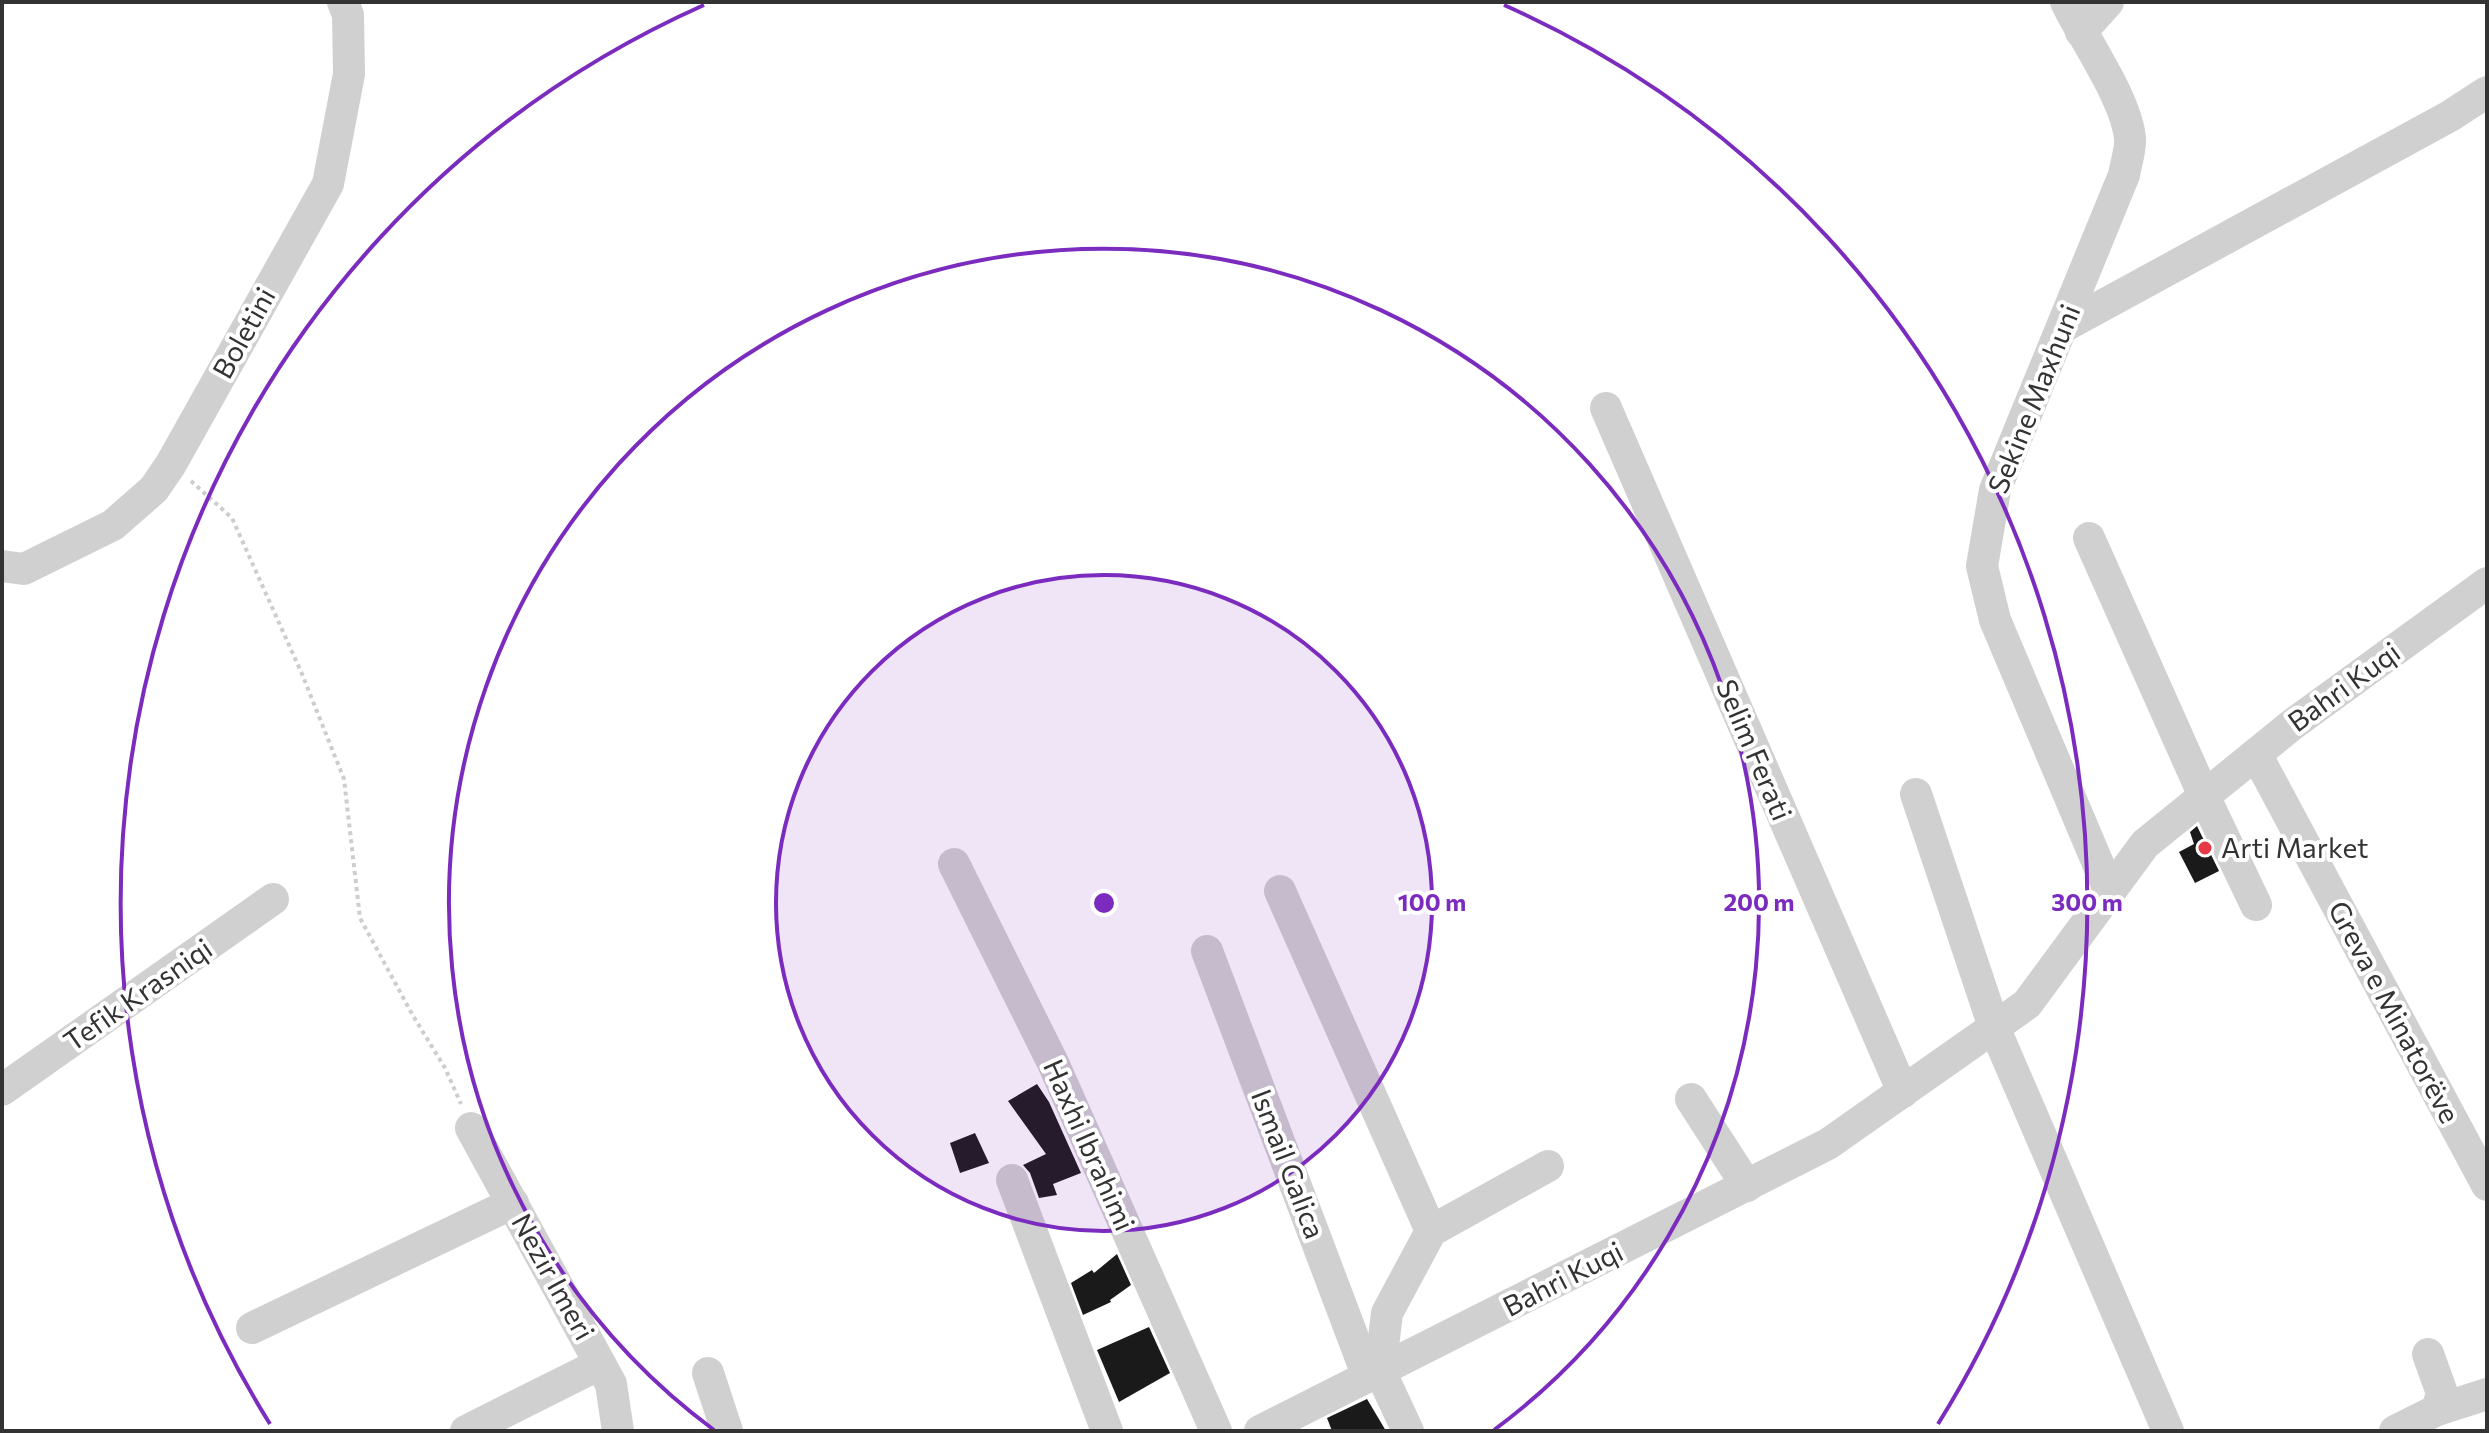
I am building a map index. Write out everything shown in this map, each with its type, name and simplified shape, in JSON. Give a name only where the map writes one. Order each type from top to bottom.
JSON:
[{"type":"street","name":"Boletini","points":[[2,566],[24,569],[113,525],[154,489],[171,464],[328,184],[349,74],[348,15],[343,2]]},
{"type":"street","name":"Sekine Maxhuni","points":[[2066,2],[2118,99],[2130,139],[2124,175],[1995,490],[1982,566],[1995,620],[2110,892]]},
{"type":"street","points":[[2081,32],[2108,2]]},
{"type":"street","points":[[2063,327],[2450,116],[2487,92]]},
{"type":"street","name":"Selim Ferati","points":[[1606,408],[1903,1092]]},
{"type":"street","points":[[2089,538],[2256,905]]},
{"type":"street","name":"Bahri Kuqi","points":[[1260,1431],[1828,1144],[2027,1004],[2145,844],[2293,724],[2487,583]]},
{"type":"street","name":"Greva e Minatorëve","points":[[2256,754],[2487,1185]]},
{"type":"street","points":[[1916,794],[1994,1027],[2168,1431]]},
{"type":"street","name":"Haxhi Ibrahimi","points":[[954,864],[1053,1063],[1216,1431]]},
{"type":"street","points":[[1280,891],[1431,1231]]},
{"type":"street","name":"Tefik Krasniqi","points":[[2,1090],[273,899]]},
{"type":"street","name":"Ismail Galica","points":[[1207,951],[1374,1374],[1408,1431]]},
{"type":"street","points":[[1691,1099],[1747,1186]]},
{"type":"street","name":"Nezir Imeri","points":[[471,1128],[611,1384],[618,1431]]},
{"type":"street","points":[[1374,1374],[1387,1313],[1431,1231],[1548,1166]]},
{"type":"street","points":[[1012,1180],[1107,1431]]},
{"type":"street","points":[[252,1328],[513,1203]]},
{"type":"street","points":[[2428,1354],[2442,1393],[2437,1410]]},
{"type":"street","points":[[466,1431],[600,1364]]},
{"type":"street","points":[[708,1373],[727,1431]]},
{"type":"street","points":[[2395,1431],[2437,1410],[2487,1394]]},
{"type":"path","points":[[171,464],[232,518],[302,674],[344,779],[360,918],[445,1068],[471,1128]]},
{"type":"building","name":"Arti Market","points":[[2197,826],[2219,871],[2195,883],[2179,852],[2194,844],[2190,832]]},
{"type":"building","points":[[1037,1084],[1049,1102],[1081,1173],[1053,1184],[1057,1195],[1039,1198],[1030,1173],[1023,1165],[1046,1154],[1008,1101]]},
{"type":"building","points":[[975,1133],[989,1163],[960,1173],[950,1143]]},
{"type":"building","points":[[1117,1254],[1131,1285],[1111,1302],[1083,1315],[1071,1283],[1092,1270],[1094,1273]]},
{"type":"building","points":[[1149,1327],[1170,1373],[1119,1402],[1097,1350]]},
{"type":"building","points":[[1367,1399],[1386,1431],[1332,1431],[1327,1418]]},
{"type":"place","name":"Arti Market","points":[[2205,848]]}]
